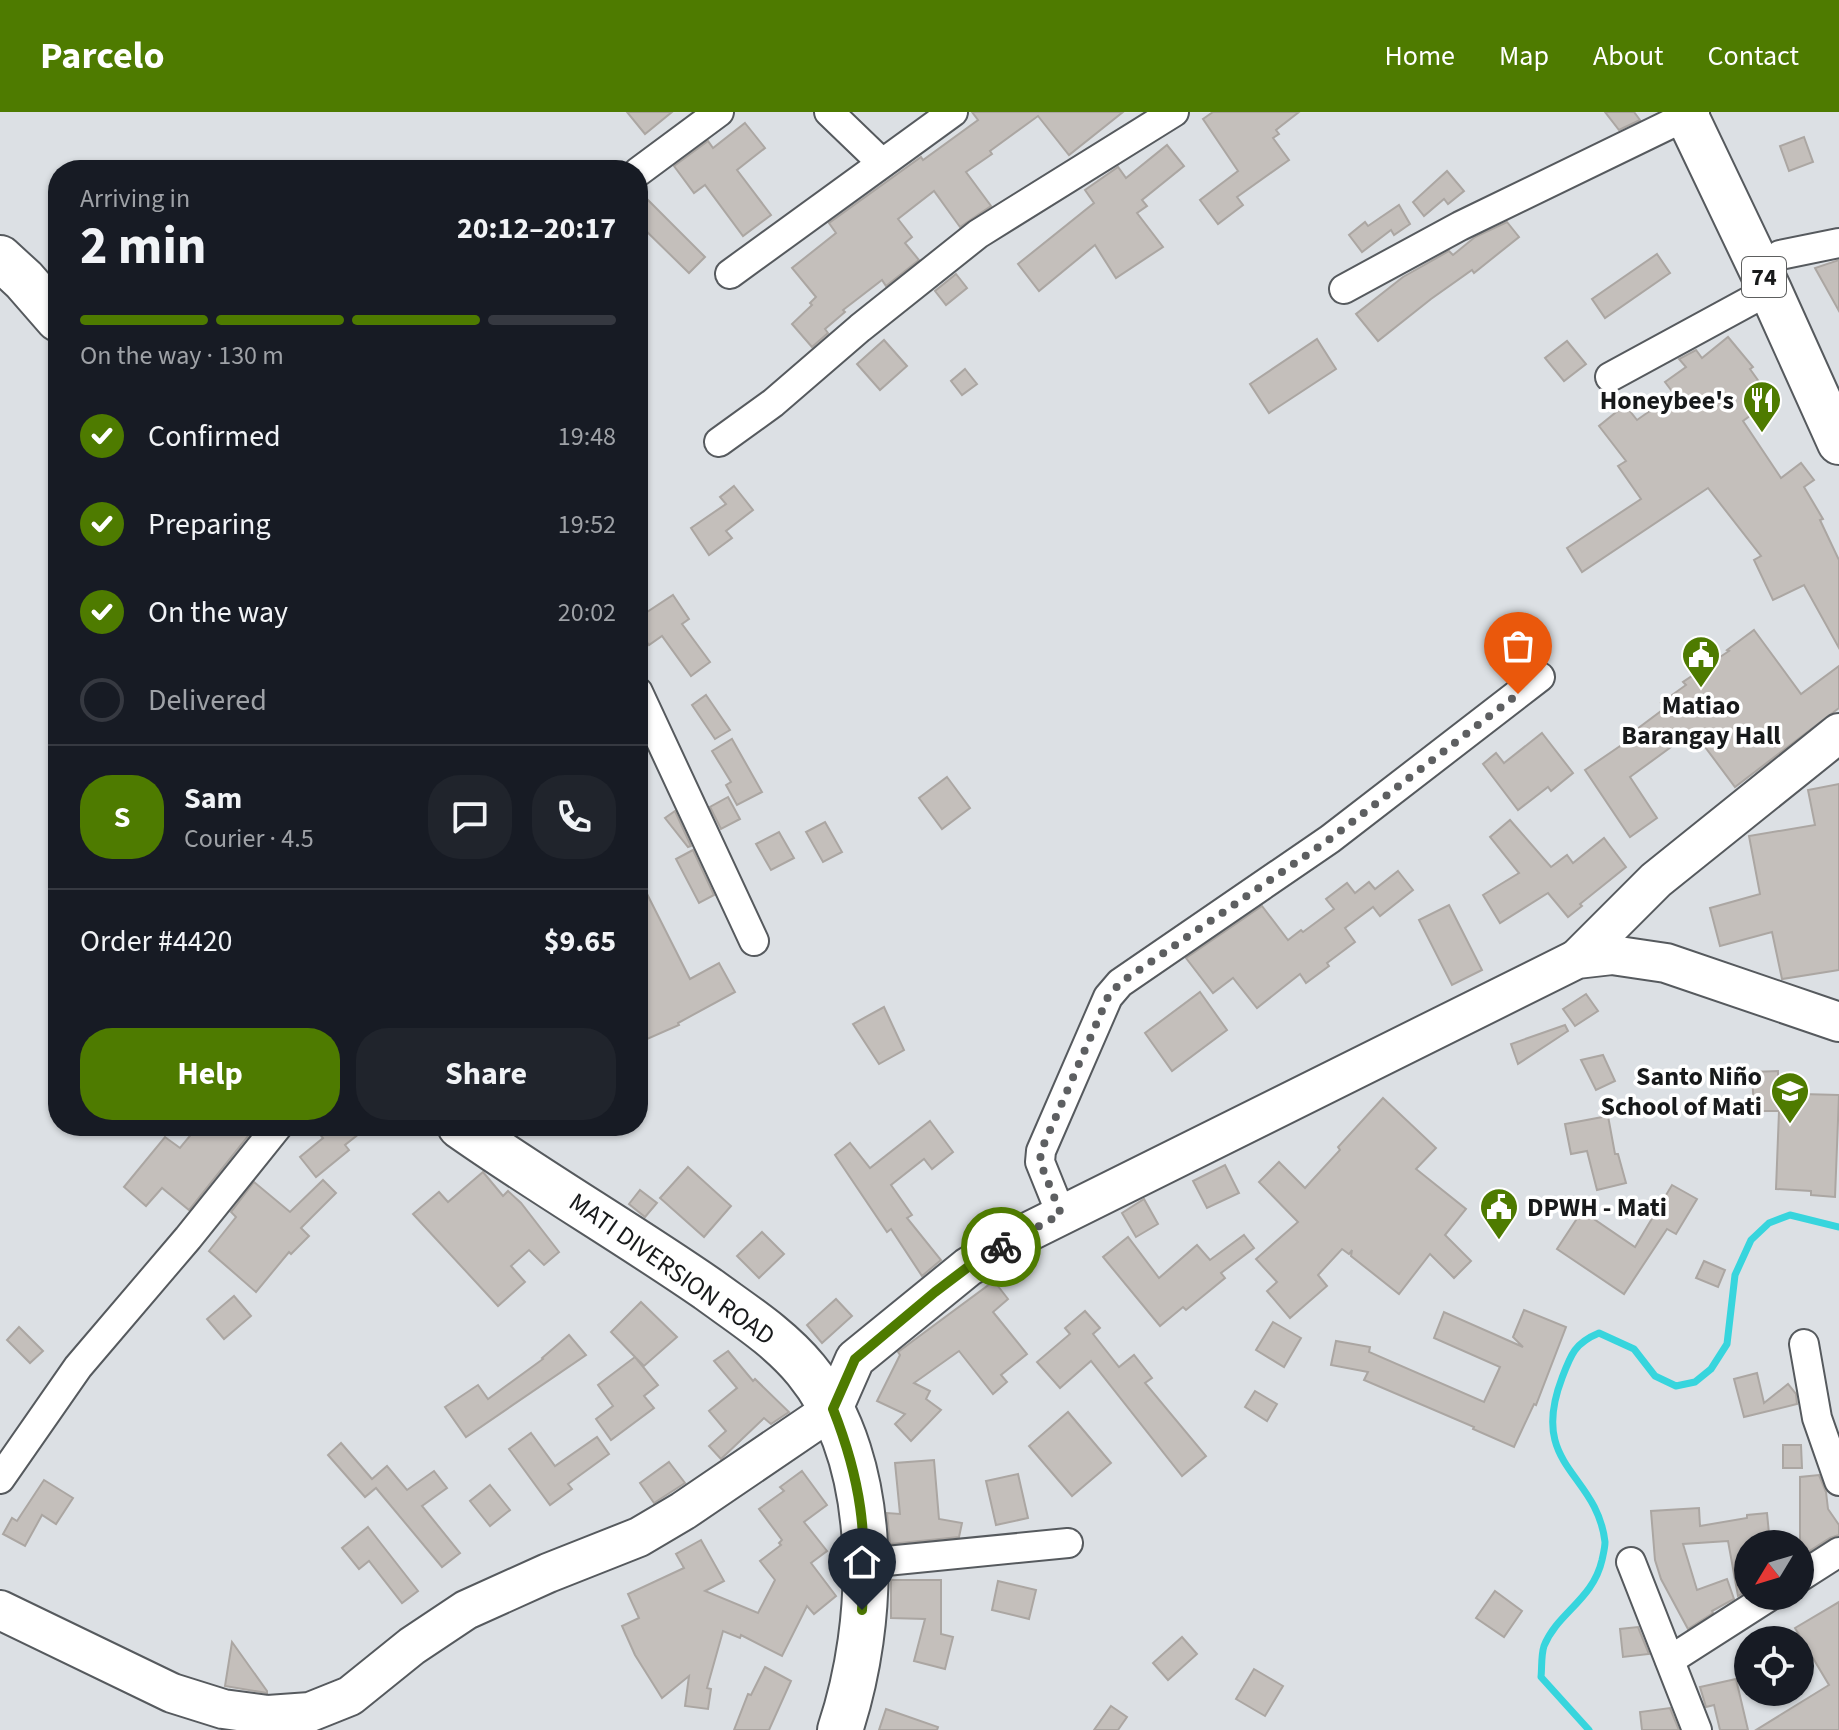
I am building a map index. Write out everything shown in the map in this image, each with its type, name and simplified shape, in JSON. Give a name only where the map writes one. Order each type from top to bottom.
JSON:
[{"type":"highway","points":[[0,258],[48,308]]},
{"type":"highway","name":"MATI DIVERSION ROAD","points":[[475,1136],[773,1337],[806,1369],[833,1409],[847,1446],[863,1516],[866,1563],[850,1700],[840,1730]]},
{"type":"main road","name":"74","points":[[1695,113],[1775,272],[1839,381]]},
{"type":"main road","name":"74","points":[[1775,272],[1839,443]]},
{"type":"street","points":[[648,165],[719,112]]},
{"type":"street","points":[[829,112],[882,163]]},
{"type":"street","points":[[730,274],[953,112]]},
{"type":"street","points":[[719,442],[773,403],[860,328],[978,234],[1174,112]]},
{"type":"street","points":[[1344,289],[1460,226],[1695,113]]},
{"type":"street","points":[[1610,377],[1775,272],[1839,243]]},
{"type":"street","points":[[1061,1214],[1040,1162],[1041,1151],[1108,997],[1120,983],[1330,839],[1540,677]]},
{"type":"street","points":[[648,713],[754,941]]},
{"type":"street","points":[[0,1610],[172,1693],[223,1709],[268,1715],[310,1712],[350,1696],[412,1646],[466,1610],[639,1537],[833,1409],[855,1359],[968,1267],[1061,1214],[1577,959],[1656,880],[1839,733]]},
{"type":"street","points":[[1577,959],[1612,955],[1666,963],[1839,1022]]},
{"type":"street","points":[[0,1479],[78,1367],[270,1136]]},
{"type":"street","points":[[1804,1344],[1817,1418],[1839,1481]]},
{"type":"street","points":[[806,1369],[855,1359]]},
{"type":"street","points":[[866,1563],[1068,1543]]},
{"type":"street","points":[[1814,1568],[1839,1552]]},
{"type":"street","points":[[1631,1562],[1697,1730]]},
{"type":"street","points":[[1670,1660],[1748,1610]]},
{"type":"building","points":[[627,112],[672,112],[645,134]]},
{"type":"building","points":[[972,112],[1123,112],[1069,155],[1038,116],[966,172],[991,206],[960,227],[934,191],[898,219],[912,237],[905,243],[919,260],[886,286],[882,280],[843,310],[845,312],[825,329],[828,333],[812,347],[792,324],[816,297],[792,268],[836,233],[829,223],[978,120]]},
{"type":"building","points":[[1213,112],[1299,112],[1276,130],[1279,134],[1273,138],[1289,160],[1237,197],[1243,205],[1218,224],[1200,200],[1238,171],[1203,119]]},
{"type":"building","points":[[1605,112],[1634,112],[1640,120],[1619,130]]},
{"type":"building","points":[[745,123],[765,148],[737,170],[771,215],[743,236],[705,185],[694,193],[674,166],[708,141],[713,148]]},
{"type":"building","points":[[1804,137],[1813,162],[1789,171],[1780,146]]},
{"type":"building","points":[[1167,145],[1184,166],[1142,200],[1147,206],[1137,213],[1163,247],[1116,278],[1095,245],[1039,291],[1018,264],[1094,203],[1085,190],[1118,167],[1126,178]]},
{"type":"building","points":[[1447,171],[1464,191],[1448,204],[1444,199],[1424,216],[1413,202]]},
{"type":"building","points":[[648,200],[705,257],[689,273],[648,233]]},
{"type":"building","points":[[1399,205],[1410,224],[1394,235],[1391,230],[1362,252],[1349,235],[1365,222],[1368,226]]},
{"type":"building","points":[[1507,222],[1519,237],[1378,341],[1356,314],[1403,277],[1449,251],[1453,255],[1475,237]]},
{"type":"building","points":[[1657,254],[1670,273],[1605,318],[1592,299]]},
{"type":"building","points":[[1839,260],[1839,311],[1815,268]]},
{"type":"building","points":[[956,274],[967,288],[946,305],[935,291]]},
{"type":"building","points":[[1728,337],[1753,367],[1750,369],[1772,400],[1743,421],[1781,478],[1801,463],[1814,480],[1804,487],[1823,519],[1820,520],[1839,560],[1839,648],[1804,585],[1773,600],[1754,560],[1761,556],[1708,488],[1582,572],[1567,548],[1641,499],[1618,466],[1626,461],[1599,426],[1625,405],[1637,420],[1674,394],[1665,382],[1686,367],[1679,359],[1696,350],[1702,358]]},
{"type":"building","points":[[1317,339],[1336,369],[1269,413],[1250,384]]},
{"type":"building","points":[[884,340],[907,366],[880,390],[857,364]]},
{"type":"building","points":[[1567,341],[1586,364],[1564,381],[1545,358]]},
{"type":"building","points":[[965,369],[977,384],[962,395],[951,381]]},
{"type":"building","points":[[734,486],[753,510],[726,531],[732,538],[709,555],[691,528],[726,504],[720,497]]},
{"type":"building","points":[[673,595],[689,619],[682,624],[710,662],[691,676],[662,636],[649,645],[648,611]]},
{"type":"building","points":[[1754,630],[1801,694],[1839,666],[1839,708],[1735,787],[1693,731],[1630,777],[1657,818],[1630,837],[1585,770],[1623,744],[1621,741],[1665,708],[1661,703],[1686,685],[1683,682]]},
{"type":"building","points":[[706,695],[730,730],[715,739],[692,705]]},
{"type":"building","points":[[1542,733],[1573,773],[1551,791],[1548,787],[1518,810],[1483,764],[1496,753],[1504,763]]},
{"type":"building","points":[[732,739],[762,792],[737,805],[726,785],[731,782],[712,751]]},
{"type":"building","points":[[947,777],[970,808],[942,829],[919,798]]},
{"type":"building","points":[[1839,784],[1839,970],[1782,979],[1772,932],[1720,946],[1710,908],[1760,894],[1749,836],[1815,825],[1808,790]]},
{"type":"building","points":[[728,797],[740,819],[721,829],[710,807]]},
{"type":"building","points":[[675,811],[691,846],[688,847],[665,818]]},
{"type":"building","points":[[1510,820],[1551,867],[1567,855],[1573,863],[1604,838],[1626,867],[1568,917],[1548,893],[1500,923],[1483,895],[1519,873],[1490,837]]},
{"type":"building","points":[[825,822],[842,852],[823,862],[806,832]]},
{"type":"building","points":[[779,832],[794,858],[771,870],[756,844]]},
{"type":"building","points":[[693,850],[714,895],[699,903],[676,859]]},
{"type":"building","points":[[1398,871],[1413,890],[1380,916],[1373,907],[1345,928],[1355,942],[1327,963],[1329,966],[1306,983],[1300,974],[1257,1008],[1233,978],[1213,993],[1186,958],[1262,906],[1288,940],[1334,909],[1326,899],[1347,883],[1355,893],[1369,882],[1375,889]]},
{"type":"building","points":[[648,896],[690,979],[719,963],[735,992],[679,1025],[648,1039]]},
{"type":"building","points":[[1449,905],[1482,970],[1452,985],[1419,920]]},
{"type":"building","points":[[1200,992],[1227,1030],[1172,1071],[1145,1033]]},
{"type":"building","points":[[1586,994],[1598,1011],[1575,1026],[1563,1009]]},
{"type":"building","points":[[884,1007],[904,1050],[879,1064],[853,1024]]},
{"type":"building","points":[[1565,1025],[1568,1031],[1518,1064],[1511,1044]]},
{"type":"building","points":[[1603,1055],[1615,1081],[1596,1090],[1581,1060]]},
{"type":"building","points":[[1778,1071],[1778,1083],[1801,1083],[1802,1094],[1839,1095],[1835,1197],[1811,1195],[1811,1191],[1776,1189],[1779,1111],[1754,1111],[1752,1072]]},
{"type":"building","points":[[1383,1098],[1436,1148],[1416,1169],[1466,1209],[1445,1235],[1471,1261],[1454,1278],[1430,1254],[1399,1294],[1351,1256],[1352,1250],[1349,1254],[1342,1249],[1318,1275],[1327,1286],[1290,1318],[1267,1291],[1277,1282],[1256,1259],[1298,1222],[1259,1182],[1279,1162],[1305,1188]]},
{"type":"building","points":[[1608,1116],[1615,1154],[1618,1154],[1626,1183],[1597,1190],[1587,1151],[1571,1154],[1565,1124]]},
{"type":"building","points":[[930,1121],[953,1152],[932,1169],[924,1159],[891,1185],[912,1215],[907,1218],[941,1260],[922,1276],[891,1229],[887,1232],[835,1155],[850,1143],[870,1168]]},
{"type":"building","points":[[190,1136],[248,1136],[189,1210],[162,1188],[146,1206],[124,1187],[165,1137],[180,1148]]},
{"type":"building","points":[[321,1136],[356,1136],[345,1145],[349,1150],[316,1177],[300,1157],[323,1138]]},
{"type":"building","points":[[1225,1165],[1239,1193],[1207,1208],[1193,1181]]},
{"type":"building","points":[[688,1167],[731,1206],[704,1237],[660,1198]]},
{"type":"building","points":[[483,1172],[503,1196],[508,1191],[521,1203],[559,1252],[544,1265],[529,1250],[511,1266],[525,1282],[498,1306],[413,1214],[439,1192],[448,1202]]},
{"type":"building","points":[[323,1180],[336,1193],[301,1228],[309,1236],[291,1254],[289,1252],[256,1292],[209,1251],[236,1217],[231,1212],[254,1182],[290,1212]]},
{"type":"building","points":[[1672,1185],[1697,1199],[1676,1234],[1667,1229],[1624,1294],[1557,1249],[1582,1211],[1635,1247]]},
{"type":"building","points":[[640,1190],[657,1203],[645,1217],[629,1204]]},
{"type":"building","points":[[1144,1199],[1158,1224],[1136,1237],[1122,1213]]},
{"type":"building","points":[[762,1232],[784,1254],[759,1278],[737,1256]]},
{"type":"building","points":[[1244,1235],[1254,1248],[1221,1273],[1225,1278],[1186,1310],[1183,1307],[1160,1326],[1103,1257],[1128,1237],[1159,1278],[1197,1245],[1210,1260]]},
{"type":"building","points":[[1704,1261],[1725,1270],[1718,1287],[1696,1278]]},
{"type":"building","points":[[994,1281],[1008,1299],[993,1312],[1027,1354],[1001,1375],[1007,1382],[993,1394],[959,1351],[914,1383],[930,1391],[926,1399],[941,1410],[911,1441],[895,1424],[905,1414],[877,1401],[900,1355],[898,1352]]},
{"type":"building","points":[[234,1296],[251,1316],[224,1339],[207,1319]]},
{"type":"building","points":[[836,1299],[852,1316],[822,1343],[807,1325]]},
{"type":"building","points":[[641,1302],[677,1337],[644,1366],[611,1332]]},
{"type":"building","points":[[1524,1310],[1566,1327],[1536,1405],[1514,1447],[1364,1380],[1368,1372],[1331,1365],[1336,1341],[1370,1347],[1369,1352],[1484,1402],[1500,1367],[1434,1338],[1444,1312],[1523,1347],[1513,1337]]},
{"type":"building","points":[[1085,1311],[1100,1328],[1093,1334],[1119,1367],[1134,1355],[1152,1378],[1145,1383],[1206,1456],[1182,1476],[1091,1361],[1060,1388],[1037,1362],[1070,1334],[1065,1328]]},
{"type":"building","points":[[1273,1322],[1301,1338],[1284,1367],[1256,1350]]},
{"type":"building","points":[[19,1327],[43,1351],[30,1363],[7,1340]]},
{"type":"building","points":[[569,1335],[586,1355],[466,1437],[445,1407],[478,1385],[488,1399],[543,1359]]},
{"type":"building","points":[[728,1351],[753,1381],[755,1379],[789,1412],[771,1424],[764,1418],[721,1459],[709,1446],[726,1431],[709,1411],[737,1388],[714,1361]]},
{"type":"building","points":[[635,1357],[658,1385],[644,1396],[654,1408],[611,1440],[596,1419],[613,1406],[598,1385]]},
{"type":"building","points":[[1757,1373],[1764,1403],[1788,1384],[1796,1394],[1797,1404],[1744,1417],[1734,1379]]},
{"type":"building","points":[[1255,1391],[1277,1404],[1267,1421],[1245,1407]]},
{"type":"building","points":[[1068,1412],[1111,1463],[1072,1496],[1029,1446]]},
{"type":"building","points":[[531,1433],[555,1466],[597,1437],[609,1454],[568,1484],[572,1489],[550,1505],[509,1449]]},
{"type":"building","points":[[341,1443],[372,1479],[387,1466],[407,1490],[434,1471],[447,1488],[422,1506],[460,1553],[442,1567],[376,1488],[365,1497],[328,1455]]},
{"type":"building","points":[[1783,1445],[1801,1445],[1802,1468],[1783,1468]]},
{"type":"building","points":[[934,1460],[939,1519],[962,1523],[959,1537],[890,1544],[887,1513],[900,1514],[895,1463]]},
{"type":"building","points":[[669,1462],[685,1483],[654,1503],[640,1483]]},
{"type":"building","points":[[802,1471],[827,1505],[804,1522],[827,1551],[811,1563],[836,1596],[814,1614],[807,1606],[782,1656],[741,1635],[740,1638],[723,1631],[707,1688],[711,1689],[708,1709],[685,1706],[689,1676],[662,1698],[635,1655],[622,1626],[639,1618],[628,1594],[684,1568],[676,1554],[701,1540],[724,1581],[705,1591],[758,1613],[775,1580],[760,1561],[781,1545],[782,1540],[759,1509],[784,1491],[780,1487]]},
{"type":"building","points":[[1018,1474],[1028,1518],[996,1525],[986,1481]]},
{"type":"building","points":[[1819,1475],[1826,1492],[1828,1509],[1839,1525],[1839,1535],[1814,1548],[1814,1530],[1800,1530],[1800,1477]]},
{"type":"building","points":[[44,1480],[73,1498],[56,1524],[42,1515],[25,1546],[3,1534],[12,1518],[17,1521]]},
{"type":"building","points":[[490,1485],[510,1510],[490,1526],[470,1501]]},
{"type":"building","points":[[1699,1508],[1700,1526],[1767,1513],[1769,1530],[1734,1530],[1734,1574],[1728,1541],[1683,1544],[1697,1590],[1727,1579],[1734,1599],[1688,1629],[1661,1579],[1655,1560],[1651,1511]]},
{"type":"building","points":[[368,1527],[418,1591],[402,1603],[369,1561],[359,1569],[342,1548]]},
{"type":"building","points":[[891,1580],[941,1580],[941,1634],[953,1637],[945,1669],[914,1661],[925,1619],[891,1618]]},
{"type":"building","points":[[998,1581],[1036,1590],[1029,1619],[992,1610]]},
{"type":"building","points":[[1495,1591],[1522,1611],[1504,1637],[1476,1618]]},
{"type":"building","points":[[1839,1602],[1839,1730],[1756,1730],[1795,1706],[1814,1706],[1814,1694],[1829,1685],[1814,1660],[1814,1626],[1798,1626]]},
{"type":"building","points":[[1638,1627],[1649,1654],[1623,1657],[1620,1629]]},
{"type":"building","points":[[1182,1637],[1197,1654],[1168,1680],[1153,1663]]},
{"type":"building","points":[[232,1642],[267,1691],[267,1693],[225,1686]]},
{"type":"building","points":[[765,1667],[791,1681],[769,1730],[734,1730],[748,1694],[751,1695]]},
{"type":"building","points":[[1254,1669],[1283,1686],[1265,1716],[1236,1699]]},
{"type":"building","points":[[1734,1679],[1734,1706],[1742,1706],[1748,1730],[1720,1730],[1714,1705],[1706,1707],[1700,1687]]},
{"type":"building","points":[[1111,1706],[1127,1717],[1118,1730],[1094,1730]]},
{"type":"building","points":[[1670,1708],[1679,1730],[1642,1730],[1640,1712]]},
{"type":"building","points":[[886,1709],[938,1727],[937,1730],[879,1730]]},
{"type":"waterway","points":[[1589,1730],[1541,1677],[1544,1646],[1557,1624],[1591,1586],[1605,1544],[1590,1499],[1559,1451],[1553,1431],[1554,1408],[1571,1356],[1579,1345],[1599,1333],[1634,1349],[1655,1376],[1676,1386],[1695,1382],[1711,1369],[1727,1344],[1735,1275],[1751,1240],[1769,1223],[1790,1215],[1839,1227]]},
{"type":"way so far","points":[[1001,1247],[1061,1214],[1040,1162],[1041,1151],[1108,997],[1120,983],[1330,839],[1518,694]]},
{"type":"place","name":"Honeybee's","points":[[1762,434]]},
{"type":"place","name":"Matiao Barangay Hall","points":[[1701,689]]},
{"type":"place","name":"Santo Niño School of Mati","points":[[1790,1125]]},
{"type":"place","name":"DPWH - Mati","points":[[1499,1241]]},
{"type":"route","points":[[862,1610],[866,1563],[863,1516],[847,1446],[833,1409],[855,1359],[935,1292],[1001,1247]]}]
